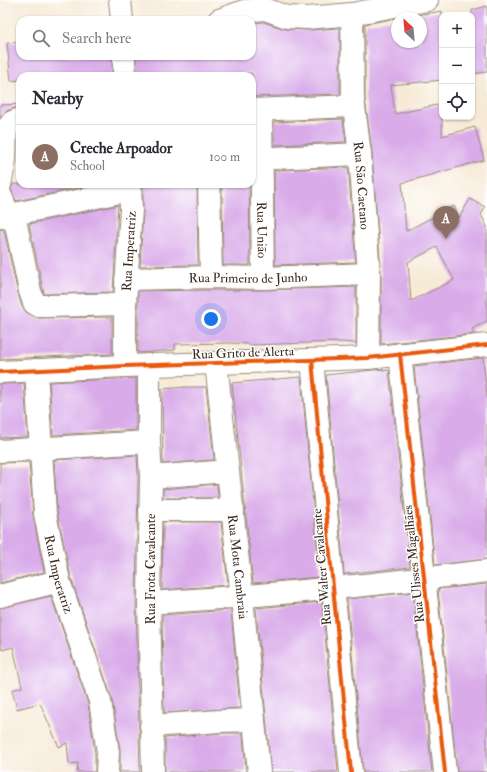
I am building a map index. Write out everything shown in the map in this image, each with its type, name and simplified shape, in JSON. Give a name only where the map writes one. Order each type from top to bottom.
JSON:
[{"type":"street","points":[[120,0],[122,16]]},
{"type":"street","points":[[230,16],[244,11],[265,9],[287,17],[307,18],[352,14],[427,0]]},
{"type":"street","name":"Rua São Caetano","points":[[352,14],[354,106],[360,154],[369,274],[368,358]]},
{"type":"street","points":[[124,60],[124,72]]},
{"type":"street","points":[[257,110],[354,106]]},
{"type":"street","name":"Rua União","points":[[257,110],[257,159],[263,278]]},
{"type":"street","points":[[0,185],[13,125]]},
{"type":"street","points":[[257,159],[360,154]]},
{"type":"street","points":[[5,217],[126,188]]},
{"type":"street","name":"Rua Imperatriz","points":[[125,366],[125,304],[131,209],[130,188]]},
{"type":"street","points":[[209,188],[211,277]]},
{"type":"street","points":[[0,194],[5,217],[16,225],[34,303],[40,306],[125,304]]},
{"type":"street","name":"Rua Primeiro de Junho","points":[[126,279],[211,277],[263,278],[369,274]]},
{"type":"street","name":"Rua Grito de Alerta","points":[[0,372],[216,362],[368,358],[487,345]]},
{"type":"street","name":"Rua Ulisses Magalhães","points":[[400,354],[445,772]]},
{"type":"street","name":"Rua Walter Cavalcante","points":[[312,360],[351,772]]},
{"type":"street","name":"Rua Mota Cambraia","points":[[216,362],[260,772]]},
{"type":"street","name":"Rua Frota Cavalcante","points":[[149,365],[149,442],[151,477],[149,603],[153,772]]},
{"type":"street","name":"Rua Imperatriz","points":[[36,370],[45,514],[59,581],[100,701],[108,752],[107,772]]},
{"type":"street","points":[[0,451],[149,442]]},
{"type":"street","points":[[151,477],[228,471]]},
{"type":"street","points":[[150,510],[233,510]]},
{"type":"street","points":[[149,603],[242,598],[487,571]]},
{"type":"street","points":[[0,596],[59,581]]},
{"type":"street","points":[[152,726],[254,720]]},
{"type":"building","points":[[487,6],[487,72],[475,74],[475,12],[472,12],[472,10]]},
{"type":"building","points":[[442,11],[439,12],[439,80],[391,85],[395,114],[439,105],[439,120],[442,120],[442,136],[475,127],[484,160],[402,183],[406,231],[454,206],[459,218],[470,199],[485,207],[481,215],[487,226],[487,321],[472,329],[474,334],[381,344],[381,273],[372,153],[365,98],[365,24],[391,19],[391,48],[427,48],[427,13]],"holes":[[[437,247],[454,280],[411,301],[408,262]]]},
{"type":"building","points":[[263,22],[286,29],[308,30],[340,28],[340,94],[256,97],[256,72],[136,72],[136,60],[256,60],[256,23]]},
{"type":"building","points":[[16,42],[16,60],[112,60],[112,72],[16,72],[16,80],[11,81],[7,43]]},
{"type":"building","points":[[16,104],[16,108],[8,110],[0,117],[0,105]]},
{"type":"building","points":[[343,119],[346,142],[274,145],[274,122]]},
{"type":"building","points":[[348,167],[356,262],[275,265],[274,170]]},
{"type":"building","points":[[13,184],[16,184],[16,188],[78,188],[16,201],[11,189]]},
{"type":"building","points":[[143,188],[197,188],[198,265],[140,266]]},
{"type":"building","points":[[222,188],[249,188],[250,265],[223,265]]},
{"type":"building","points":[[118,205],[113,292],[44,294],[29,224]]},
{"type":"building","points":[[0,229],[4,230],[18,294],[22,307],[27,313],[39,318],[112,317],[112,354],[0,359]]},
{"type":"building","points":[[356,287],[356,344],[341,342],[249,345],[231,343],[175,344],[175,350],[138,353],[138,291],[263,290]]},
{"type":"building","points":[[483,358],[487,396],[487,559],[435,565],[414,366]]},
{"type":"building","points":[[383,369],[383,371],[389,370],[410,567],[344,574],[326,375]]},
{"type":"building","points":[[301,377],[320,577],[253,583],[232,383]]},
{"type":"building","points":[[136,378],[136,430],[53,435],[49,382]]},
{"type":"building","points":[[24,383],[28,437],[0,438],[0,384]]},
{"type":"building","points":[[206,387],[214,460],[163,464],[162,389]]},
{"type":"building","points":[[137,455],[136,603],[140,772],[120,772],[120,750],[112,699],[71,578],[57,512],[54,460]]},
{"type":"building","points":[[29,462],[33,515],[44,572],[0,583],[0,463]]},
{"type":"building","points":[[217,484],[218,498],[163,498],[163,489]]},
{"type":"building","points":[[163,522],[221,522],[228,585],[162,590]]},
{"type":"building","points":[[487,584],[487,772],[457,772],[438,589]]},
{"type":"building","points":[[413,592],[432,772],[363,772],[347,599]]},
{"type":"building","points":[[51,596],[88,704],[95,753],[95,772],[77,772],[78,763],[69,764],[67,743],[59,747],[40,703],[17,709],[12,690],[22,687],[13,647],[2,650],[0,638],[0,608]]},
{"type":"building","points":[[322,602],[338,772],[271,772],[256,608]]},
{"type":"building","points":[[231,610],[240,708],[164,713],[162,615]]},
{"type":"building","points":[[221,733],[243,733],[246,772],[165,772],[165,738]]},
{"type":"cycle path","points":[[0,372],[125,366],[368,358],[487,345]]},
{"type":"cycle path","points":[[400,354],[445,772]]},
{"type":"cycle path","points":[[312,360],[351,772]]},
{"type":"place","name":"Creche Arpoador","points":[[446,239]]}]
